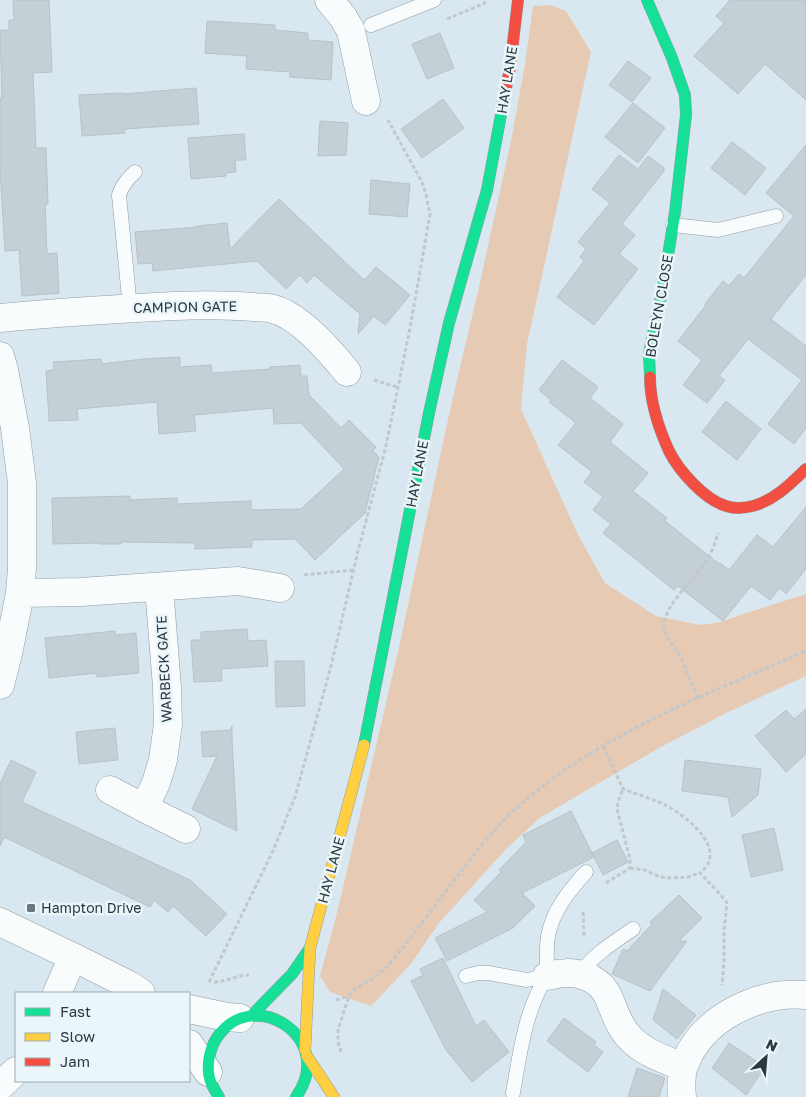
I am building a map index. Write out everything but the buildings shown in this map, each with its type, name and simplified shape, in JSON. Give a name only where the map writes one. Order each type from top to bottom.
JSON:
[{"type":"street","points":[[329,0],[343,17],[361,28],[376,106]]},
{"type":"street","name":"HAY LANE","points":[[296,1097],[306,1078],[308,1064],[306,1053],[310,948],[366,738],[429,413],[447,332],[487,190],[510,68],[518,0]]},
{"type":"street","name":"BOLEYN CLOSE","points":[[647,0],[686,95],[686,115],[673,225],[663,287],[649,353],[650,390],[659,425],[670,453],[696,488],[726,506],[740,508],[767,501],[782,492],[806,470]]},
{"type":"street","name":"CAMPION GATE","points":[[0,318],[130,308],[211,305],[273,309],[292,318],[308,330],[347,372]]},
{"type":"street","points":[[0,356],[15,428],[22,483],[11,538],[22,568],[20,593],[0,685]]},
{"type":"street","points":[[20,593],[81,592],[238,581],[280,588]]},
{"type":"street","name":"WARBECK GATE","points":[[144,808],[156,783],[163,760],[168,724],[159,587]]},
{"type":"street","points":[[110,790],[186,829]]},
{"type":"street","points":[[0,922],[140,992]]},
{"type":"street","name":"HAY LANE","points":[[208,1072],[208,1055],[214,1040],[225,1027],[246,1017],[292,974],[310,948]]},
{"type":"street","points":[[57,992],[73,957]]},
{"type":"street","points":[[547,976],[567,972],[580,974],[593,980],[601,986],[607,995],[621,1028],[632,1041],[649,1052],[683,1068]]},
{"type":"street","points":[[682,1097],[683,1068],[694,1047],[708,1029],[743,1006],[767,998],[795,994],[806,995]]},
{"type":"street","points":[[190,1009],[227,1017],[262,1015],[278,1020],[298,1036],[306,1053],[334,1097]]},
{"type":"street","points":[[190,1045],[208,1072],[212,1086],[219,1097]]},
{"type":"street","points":[[0,1086],[15,1072]]},
{"type":"lane","points":[[361,28],[434,0]]},
{"type":"lane","points":[[130,308],[119,195],[126,179],[135,172]]},
{"type":"lane","points":[[673,225],[718,230],[776,216]]},
{"type":"lane","points":[[513,1092],[522,1041],[541,985],[547,976],[548,936],[558,908],[586,872]]},
{"type":"lane","points":[[580,974],[588,963],[603,949],[633,929]]},
{"type":"lane","points":[[466,976],[488,973],[526,980],[547,976]]},
{"type":"path","points":[[446,20],[485,3],[485,0]]},
{"type":"path","points":[[209,982],[273,851],[295,797],[331,666],[353,570],[386,446],[413,314],[430,214],[422,182],[388,120],[376,106]]},
{"type":"path","points":[[698,698],[678,652],[665,634],[664,625],[666,615],[678,595],[704,565],[712,550],[726,506]]},
{"type":"path","points":[[280,588],[306,574],[353,570]]},
{"type":"path","points":[[342,1055],[338,1042],[338,1030],[349,996],[386,968],[480,848],[508,816],[541,786],[576,762],[647,721],[806,651]]},
{"type":"path","points":[[603,746],[624,789],[674,809],[690,821],[708,844],[710,858],[705,869],[688,877],[660,877],[645,870],[630,868]]},
{"type":"path","points":[[700,873],[727,903],[722,995],[730,1013]]},
{"type":"shaded area","points":[[551,5],[566,11],[591,52],[527,344],[521,409],[578,535],[605,583],[656,616],[700,625],[721,622],[806,594],[806,676],[726,713],[659,748],[541,817],[507,848],[439,923],[410,965],[371,1006],[330,992],[320,976],[338,909],[399,647],[452,401],[479,287],[511,141],[533,6]]},
{"type":"traffic: fast","points":[[647,0],[672,58],[685,95],[686,115],[675,212],[663,287],[649,353],[650,377]]},
{"type":"traffic: fast","points":[[364,745],[429,413],[449,323],[487,190],[506,88]]},
{"type":"traffic: fast","points":[[251,1016],[292,974],[310,948]]},
{"type":"traffic: fast","points":[[219,1097],[209,1075],[208,1064],[212,1049],[216,1039],[231,1023],[250,1016],[268,1017],[285,1025],[299,1038],[306,1055],[306,1075],[296,1097]]},
{"type":"traffic: slow","points":[[305,1050],[310,948],[364,745]]},
{"type":"traffic: slow","points":[[307,1056],[334,1097]]},
{"type":"traffic: jam","points":[[506,88],[518,0]]},
{"type":"traffic: jam","points":[[650,377],[656,415],[673,459],[693,484],[718,503],[736,508],[750,507],[761,503],[782,491],[806,469]]},
{"type":"place","name":"Hampton Drive","points":[[31,908]]}]
